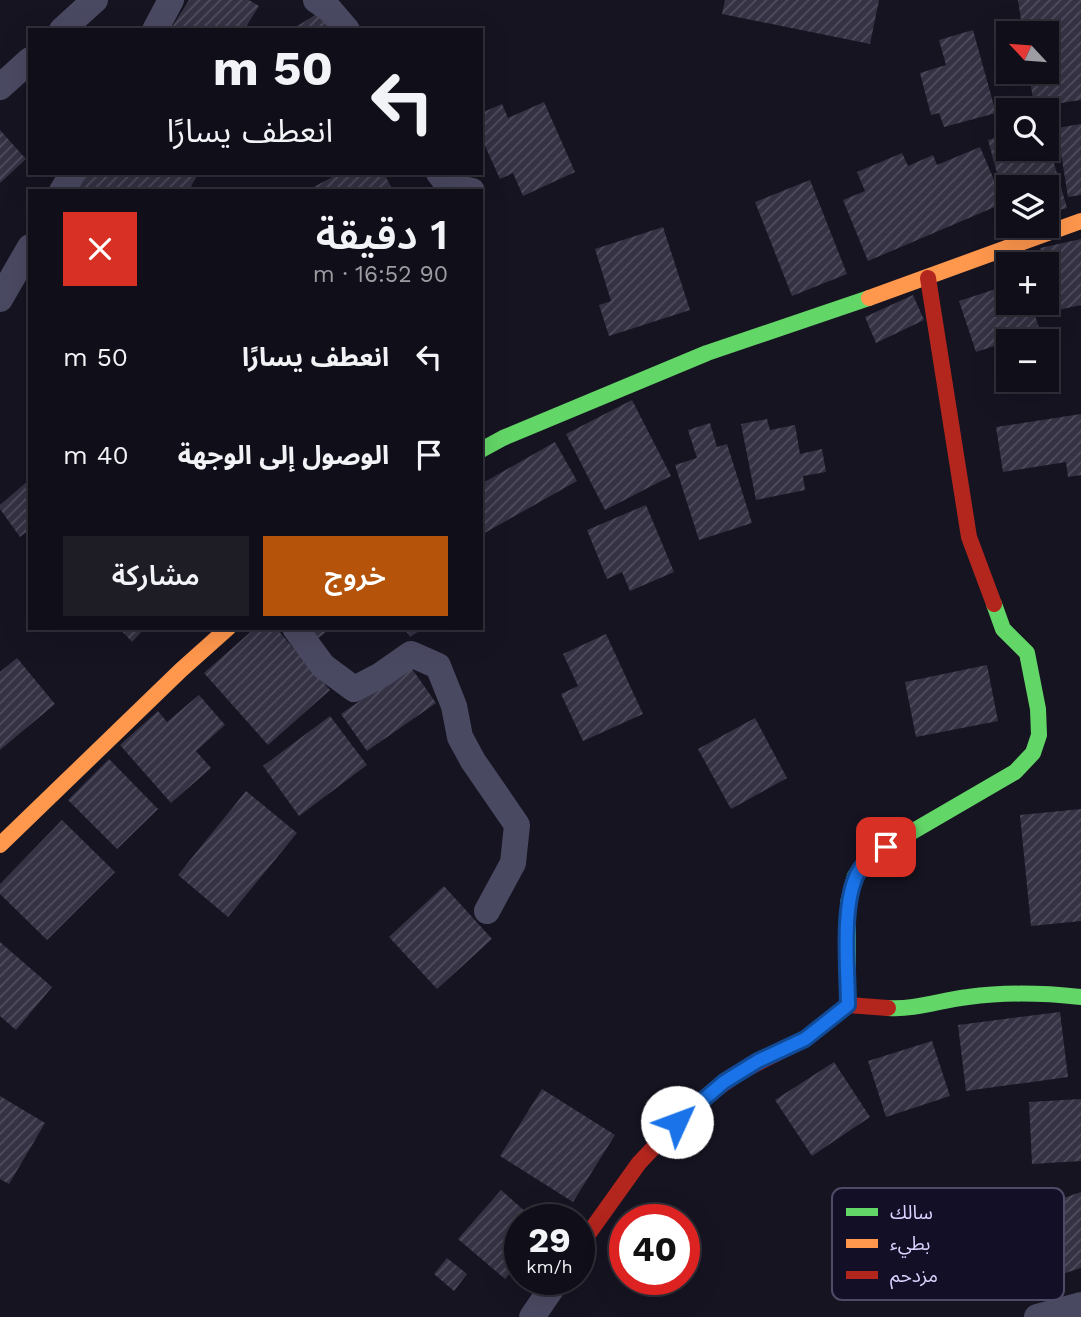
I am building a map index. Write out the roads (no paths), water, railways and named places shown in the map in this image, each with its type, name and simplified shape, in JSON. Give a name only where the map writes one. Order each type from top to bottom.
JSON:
[{"type":"street","points":[[64,28],[95,0]]},
{"type":"street","points":[[156,28],[171,0]]},
{"type":"street","points":[[316,0],[329,9],[345,28]]},
{"type":"street","points":[[0,87],[28,62]]},
{"type":"street","points":[[441,175],[449,186],[463,189]]},
{"type":"street","points":[[483,449],[503,438],[708,353],[928,278],[1081,220]]},
{"type":"street","points":[[0,299],[28,250]]},
{"type":"street","points":[[848,1005],[848,903],[855,876],[862,866],[886,847],[1015,772],[1033,753],[1039,735],[1038,709],[1027,653],[1003,629],[969,537],[928,278]]},
{"type":"street","points":[[0,845],[226,630]]},
{"type":"street","points":[[296,630],[323,666],[354,689],[381,676],[411,654],[438,666],[454,706],[460,737],[473,761],[517,825],[513,863],[487,911]]},
{"type":"street","points":[[595,1225],[639,1163],[693,1106],[740,1072],[805,1039],[848,1005],[902,1009],[993,995],[1049,994],[1081,997]]},
{"type":"street","points":[[532,1317],[547,1295]]},
{"type":"street","points":[[1037,1317],[1081,1305]]}]
